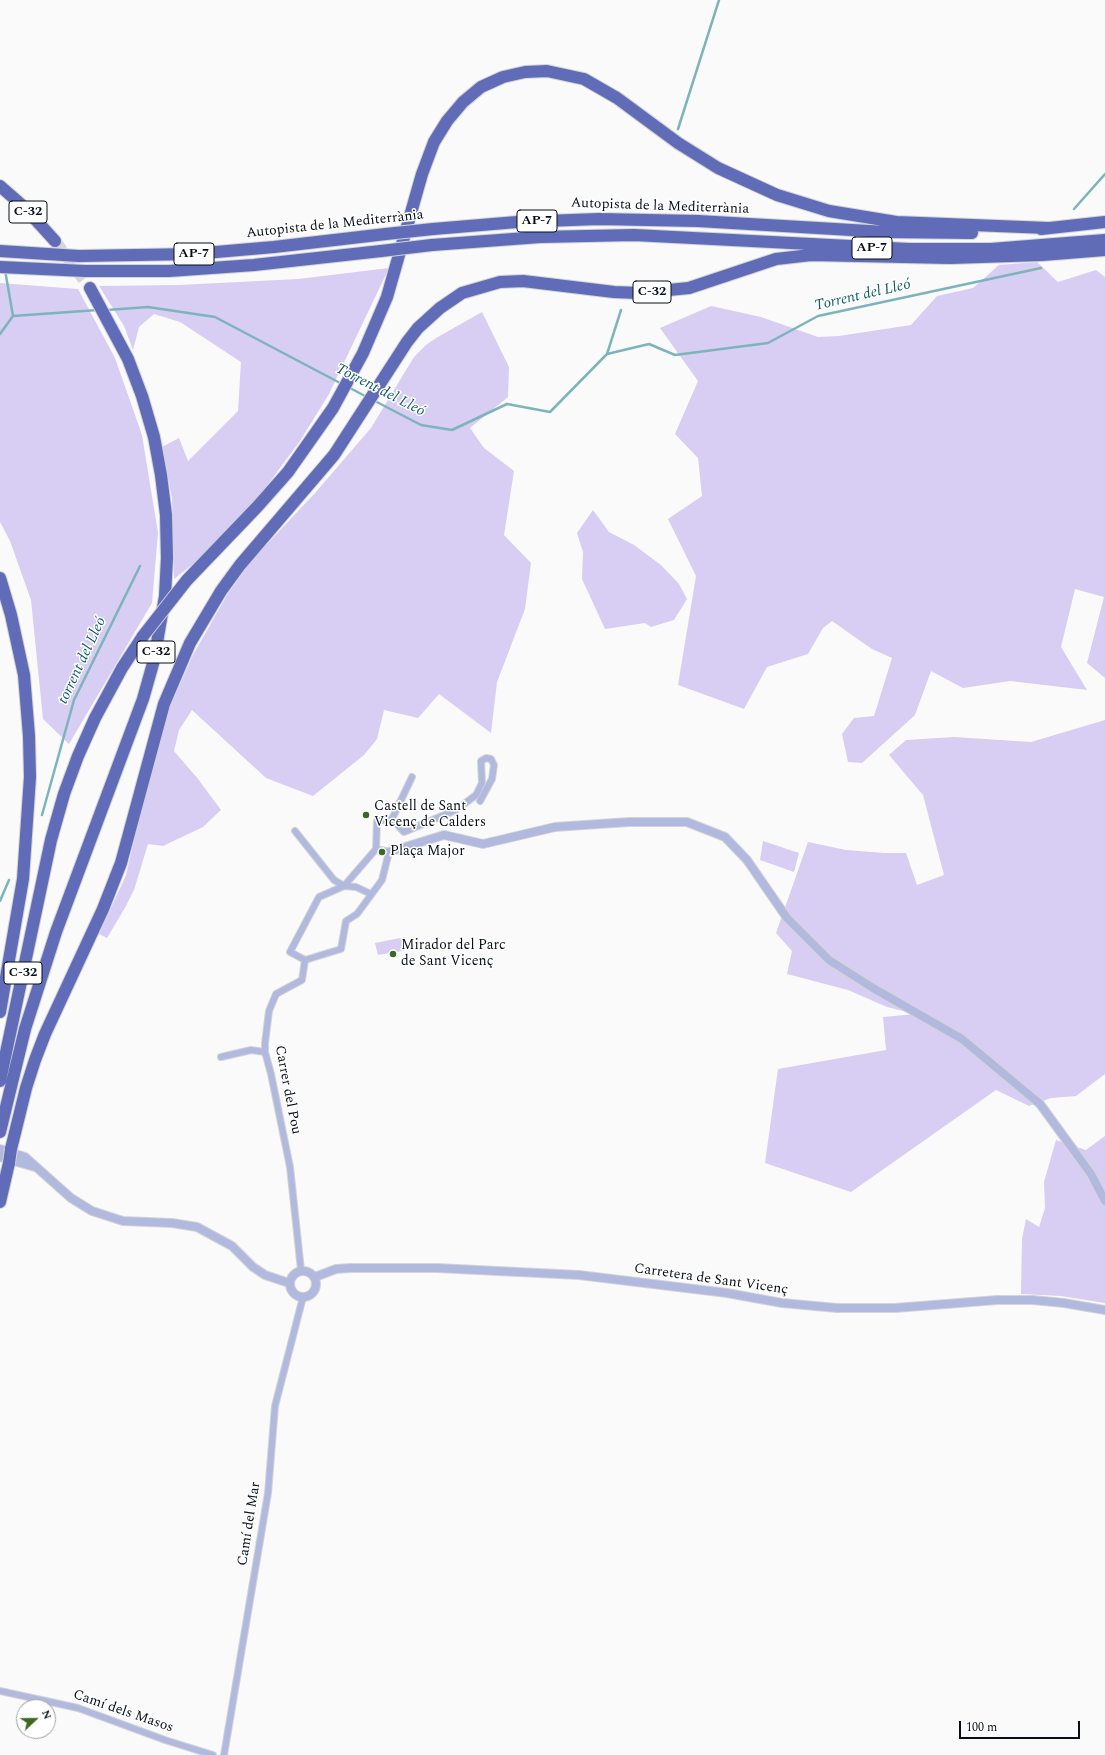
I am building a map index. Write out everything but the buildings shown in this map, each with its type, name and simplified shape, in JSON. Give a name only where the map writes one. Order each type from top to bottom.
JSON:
[{"type":"highway","name":"C-32","points":[[0,1080],[51,840],[64,794],[78,756],[98,712],[122,668],[143,636],[187,580],[257,507],[288,472],[330,414],[363,354],[387,297],[422,174],[434,142],[447,121],[463,102],[492,81],[513,74],[535,70],[559,72],[584,79],[617,98],[678,143],[718,168],[777,195],[829,211],[896,222],[1048,228]]},
{"type":"highway","name":"C-32","points":[[0,186],[28,212],[55,241]]},
{"type":"highway","name":"Autopista de la Mediterrània","points":[[0,251],[79,256],[193,254],[274,247],[433,229],[517,222],[599,219],[698,222],[920,233],[1008,232],[1105,222]]},
{"type":"highway","name":"Autopista de la Mediterrània","points":[[0,267],[85,271],[169,271],[254,265],[432,245],[540,237],[634,235],[909,249],[991,249],[1105,240]]},
{"type":"highway","name":"C-32","points":[[0,1202],[6,1149],[35,1060],[45,1034],[103,909],[121,863],[164,704],[190,643],[204,618],[240,565],[334,455],[407,342],[418,328],[440,308],[462,293],[500,282],[523,281],[614,292],[638,293],[689,288],[776,260],[811,255],[957,258],[1105,250]]},
{"type":"highway","name":"C-32","points":[[0,1132],[25,1029],[56,932],[143,699],[155,653],[165,596],[167,558],[166,515],[154,437],[142,396],[128,359],[90,288]]},
{"type":"highway","name":"C-32","points":[[0,578],[11,615],[24,675],[29,729],[30,777],[23,879],[0,1012]]},
{"type":"street","points":[[392,819],[404,832],[456,810],[476,795],[482,783],[481,761],[486,758],[491,759],[494,765],[492,778],[480,801]]},
{"type":"street","points":[[392,819],[412,777]]},
{"type":"street","points":[[389,852],[382,880],[357,914],[346,921],[341,949],[305,960],[290,952],[319,897],[344,886],[376,849],[378,821],[392,819]]},
{"type":"street","points":[[376,849],[389,852],[444,835],[483,844],[555,827],[629,822],[687,822],[725,837],[748,860],[787,918],[830,960],[873,988],[962,1039],[1040,1104],[1091,1174],[1105,1201]]},
{"type":"street","points":[[295,831],[334,880],[344,886],[356,887],[371,894]]},
{"type":"street","name":"Carrer del Pou","points":[[301,1270],[290,1167],[265,1052],[268,1011],[276,994],[302,980],[305,960]]},
{"type":"street","points":[[221,1058],[251,1050],[265,1052]]},
{"type":"street","points":[[6,1149],[19,1154],[39,1169],[76,1202],[102,1216],[124,1221],[172,1223],[196,1227],[232,1246],[253,1267],[265,1274],[290,1283]]},
{"type":"street","points":[[4,1160],[39,1169]]},
{"type":"street","name":"Carretera de Sant Vicenç","points":[[315,1278],[336,1270],[350,1268],[436,1268],[579,1275],[728,1293],[782,1303],[837,1308],[895,1308],[997,1300],[1033,1300],[1064,1303],[1105,1310]]},
{"type":"street","points":[[301,1270],[309,1272],[315,1278],[316,1287],[314,1291],[307,1296],[303,1297],[295,1294],[290,1287],[293,1274],[301,1270]]},
{"type":"street","name":"Camí del Mar","points":[[224,1755],[268,1493],[275,1406],[303,1297]]},
{"type":"street","name":"Camí dels Masos","points":[[0,1692],[78,1708],[165,1740],[213,1755]]},
{"type":"shaded area","points":[[1037,262],[1058,282],[1096,270],[1105,277],[1105,678],[1087,663],[1104,597],[1075,589],[1061,647],[1087,690],[1010,681],[963,688],[931,671],[915,715],[862,763],[848,762],[842,734],[854,718],[874,716],[892,658],[872,649],[832,621],[823,628],[808,654],[767,667],[744,709],[678,685],[696,576],[668,519],[702,496],[698,458],[675,434],[698,381],[660,328],[711,306],[761,317],[818,337],[839,336],[911,325],[937,296],[973,288],[999,265]]},
{"type":"shaded area","points":[[389,268],[329,394],[300,441],[263,491],[198,560],[174,579],[172,498],[162,447],[179,438],[188,461],[238,411],[241,362],[180,322],[154,314],[139,327],[133,350],[124,326],[99,286],[179,285],[298,279]]},
{"type":"shaded area","points":[[0,283],[78,289],[115,358],[142,435],[158,533],[152,603],[69,744],[43,719],[31,600],[10,541],[0,522]]},
{"type":"shaded area","points":[[482,312],[509,367],[508,397],[470,428],[484,448],[514,471],[504,535],[531,563],[525,609],[497,682],[491,733],[439,694],[418,718],[384,710],[377,739],[364,755],[313,796],[266,778],[192,710],[179,730],[174,751],[198,779],[221,810],[203,827],[163,846],[148,844],[134,890],[126,906],[107,938],[99,934],[126,875],[149,776],[165,718],[193,655],[227,595],[252,560],[315,493],[371,428],[414,357],[426,345],[436,338]]},
{"type":"shaded area","points":[[593,510],[609,532],[634,545],[661,565],[679,584],[687,599],[674,620],[651,627],[645,623],[605,629],[582,579],[583,552],[577,533]]},
{"type":"shaded area","points":[[1105,720],[1105,1074],[1076,1096],[1051,1098],[1029,1106],[996,1090],[851,1192],[765,1163],[778,1069],[886,1050],[883,1017],[915,1014],[887,1007],[848,990],[787,974],[792,951],[776,933],[808,842],[846,850],[906,853],[917,885],[944,875],[923,795],[889,755],[906,740],[954,737],[1031,742]]},
{"type":"shaded area","points":[[763,841],[799,853],[794,872],[760,860]]},
{"type":"shaded area","points":[[405,937],[408,950],[378,955],[375,943]]},
{"type":"shaded area","points":[[1105,1136],[1105,1303],[1061,1296],[1021,1294],[1022,1239],[1026,1219],[1039,1227],[1045,1208],[1044,1182],[1056,1140],[1086,1150]]},
{"type":"waterway","points":[[678,129],[719,0]]},
{"type":"waterway","name":"Torrent del Lleó","points":[[1074,209],[1105,174]]},
{"type":"waterway","name":"Torrent del Lleó","points":[[373,400],[421,425],[452,430],[507,404],[550,412],[607,354],[649,344],[675,355],[768,343],[818,316],[1041,268]]},
{"type":"waterway","points":[[0,334],[13,316],[5,270]]},
{"type":"waterway","name":"Torrent del Lleó","points":[[107,310],[148,307],[215,317],[342,384]]},
{"type":"waterway","name":"Torrent del Lleó","points":[[13,316],[98,310]]},
{"type":"waterway","points":[[607,354],[621,310]]},
{"type":"waterway","name":"Torrent del Lleó","points":[[348,387],[367,397]]},
{"type":"waterway","name":"torrent del Lleó","points":[[42,815],[74,700],[140,566]]},
{"type":"waterway","name":"torrent del Lleó","points":[[0,901],[9,880]]},
{"type":"tunnel","points":[[55,241],[90,288]]},
{"type":"place","name":"Castell de Sant Vicenç de Calders","points":[[366,815]]},
{"type":"place","name":"Plaça Major","points":[[382,852]]},
{"type":"place","name":"Mirador del Parc de Sant Vicenç","points":[[393,954]]}]
